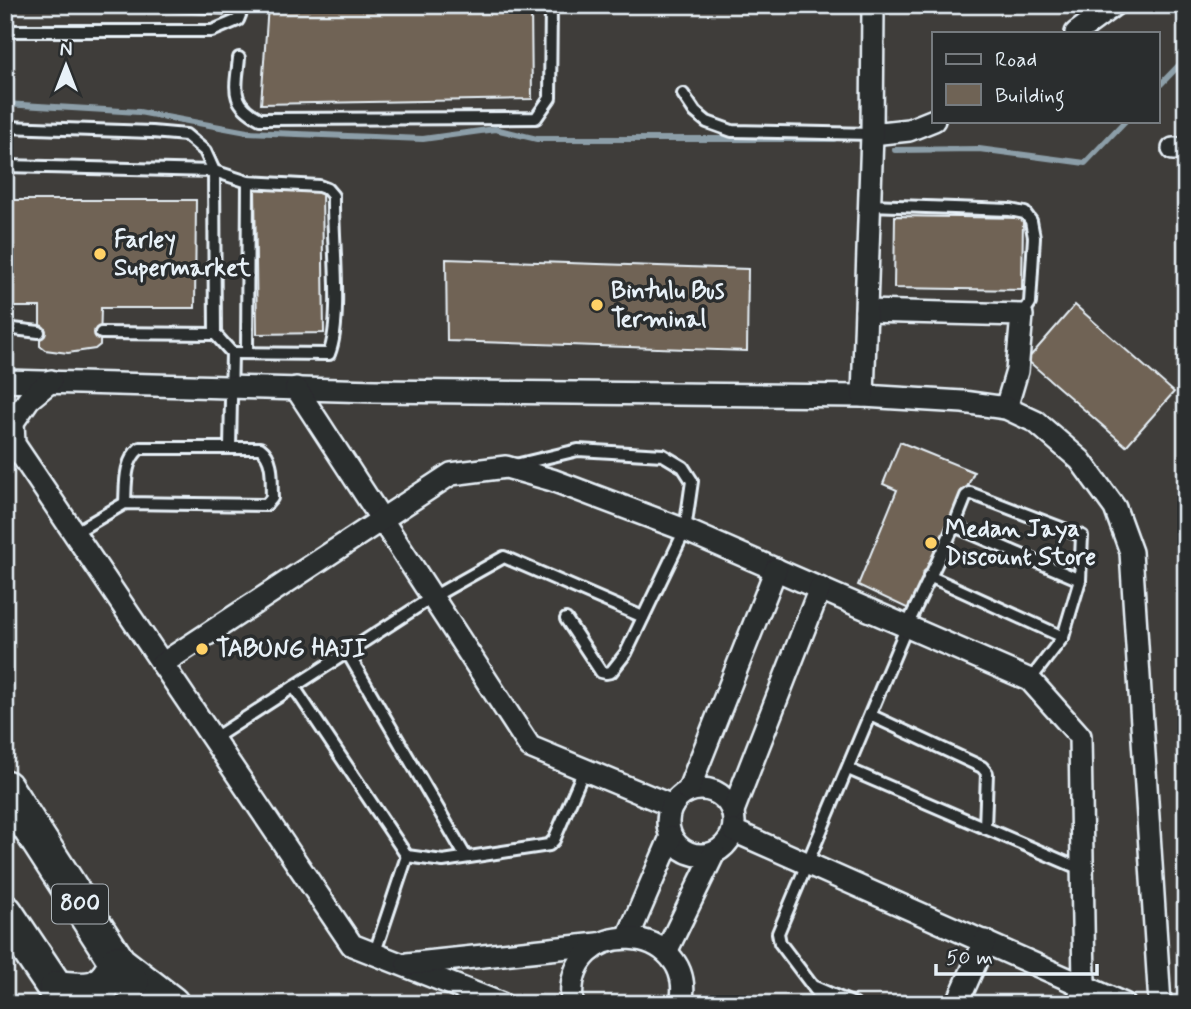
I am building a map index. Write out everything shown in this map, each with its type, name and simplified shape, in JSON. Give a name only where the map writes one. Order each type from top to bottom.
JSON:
[{"type":"main road","name":"800","points":[[5,788],[118,963],[172,1004]]},
{"type":"main road","name":"800","points":[[5,913],[61,999]]},
{"type":"main road","points":[[61,999],[100,988],[118,963],[145,1004]]},
{"type":"street","points":[[863,396],[873,134],[873,5]]},
{"type":"street","points":[[1077,32],[1114,5]]},
{"type":"street","points":[[873,134],[909,130],[932,121]]},
{"type":"street","points":[[866,311],[1022,315],[1017,371],[1006,408]]},
{"type":"street","points":[[5,381],[375,391],[863,396],[963,402],[1006,408],[1036,422],[1080,460],[1115,508],[1131,552],[1160,1004]]},
{"type":"street","points":[[51,381],[29,399],[13,422],[10,440],[352,945],[502,1004]]},
{"type":"street","points":[[296,388],[530,747],[672,806]]},
{"type":"street","points":[[162,664],[452,474],[506,467],[552,481],[685,530],[1030,680],[1080,736],[1083,870],[1081,994]]},
{"type":"street","points":[[688,791],[776,569]]},
{"type":"street","points":[[671,836],[685,851],[705,855],[723,847],[820,588]]},
{"type":"street","points":[[628,937],[671,836],[668,816],[672,806],[688,791],[710,789],[728,802],[733,821],[809,864],[985,941],[1081,994],[1124,1004]]},
{"type":"street","points":[[666,952],[714,853]]},
{"type":"street","points":[[401,965],[598,944],[628,937],[642,939],[666,952],[699,1004]]},
{"type":"street","points":[[957,1004],[985,941]]},
{"type":"street","points":[[572,1004],[571,986],[576,969],[585,955],[598,944]]},
{"type":"street","points":[[680,976],[683,994],[681,1004]]},
{"type":"lane","points":[[6,31],[212,31],[238,20],[244,5]]},
{"type":"lane","points":[[239,58],[236,96],[244,110],[260,119],[536,118],[550,98],[551,5]]},
{"type":"lane","points":[[683,94],[707,122],[732,131],[873,134]]},
{"type":"lane","points":[[5,127],[186,135],[205,151],[214,172],[215,334],[232,353],[230,447]]},
{"type":"lane","points":[[5,166],[214,172],[248,182],[319,186],[327,189],[333,196],[335,301],[335,340],[329,354],[232,353]]},
{"type":"lane","points":[[247,353],[248,182]]},
{"type":"lane","points":[[870,205],[1010,210],[1024,213],[1031,221],[1034,237],[1030,303],[1022,315]]},
{"type":"lane","points":[[5,328],[39,332]]},
{"type":"lane","points":[[101,334],[215,334]]},
{"type":"lane","points":[[74,533],[125,503],[266,505],[272,498],[270,462],[267,453],[260,448],[141,448],[132,454],[128,466],[125,503]]},
{"type":"lane","points":[[506,467],[578,450],[663,455],[683,467],[692,481],[685,530],[626,653],[611,672],[601,672],[566,619]]},
{"type":"lane","points":[[826,1004],[780,943],[778,933],[906,626],[966,496],[970,493],[1080,535],[1080,580],[1063,637],[1030,680]]},
{"type":"lane","points":[[954,527],[1080,580]]},
{"type":"lane","points":[[213,739],[431,597],[504,557],[643,617]]},
{"type":"lane","points":[[929,576],[1063,637]]},
{"type":"lane","points":[[347,652],[466,857]]},
{"type":"lane","points":[[294,687],[407,856],[443,861],[549,845],[554,840],[584,770]]},
{"type":"lane","points":[[870,715],[982,767],[987,773],[985,828]]},
{"type":"lane","points":[[848,769],[1083,870]]},
{"type":"lane","points":[[374,955],[407,856]]},
{"type":"lane","points":[[813,986],[854,1004]]},
{"type":"building","points":[[28,5],[232,5],[231,15]]},
{"type":"building","points":[[268,5],[531,5],[532,99],[261,104]]},
{"type":"building","points":[[322,188],[324,333],[257,334],[255,189]]},
{"type":"building","name":"Farley Supermarket","points":[[5,200],[196,200],[195,308],[101,308],[100,345],[95,349],[68,353],[45,350],[40,346],[40,307],[5,307]]},
{"type":"building","points":[[895,216],[1023,218],[1022,290],[894,288]]},
{"type":"building","name":"Bintulu Bus Terminal","points":[[446,259],[748,269],[747,351],[447,341]]},
{"type":"building","points":[[1075,305],[1174,392],[1126,446],[1027,360]]},
{"type":"building","points":[[900,442],[974,472],[911,610],[858,585],[897,490],[883,484]]},
{"type":"waterway","points":[[1160,85],[1186,58]]},
{"type":"waterway","points":[[5,104],[139,112],[247,132],[423,139],[495,129],[537,139],[834,139]]},
{"type":"waterway","points":[[895,150],[979,149],[1085,163],[1124,122]]},
{"type":"place","name":"Farley Supermarket","points":[[100,254]]},
{"type":"place","name":"Bintulu Bus Terminal","points":[[597,305]]},
{"type":"place","name":"Medan Jaya Discount Store","points":[[931,543]]},
{"type":"place","name":"TABUNG HAJI","points":[[202,649]]}]
